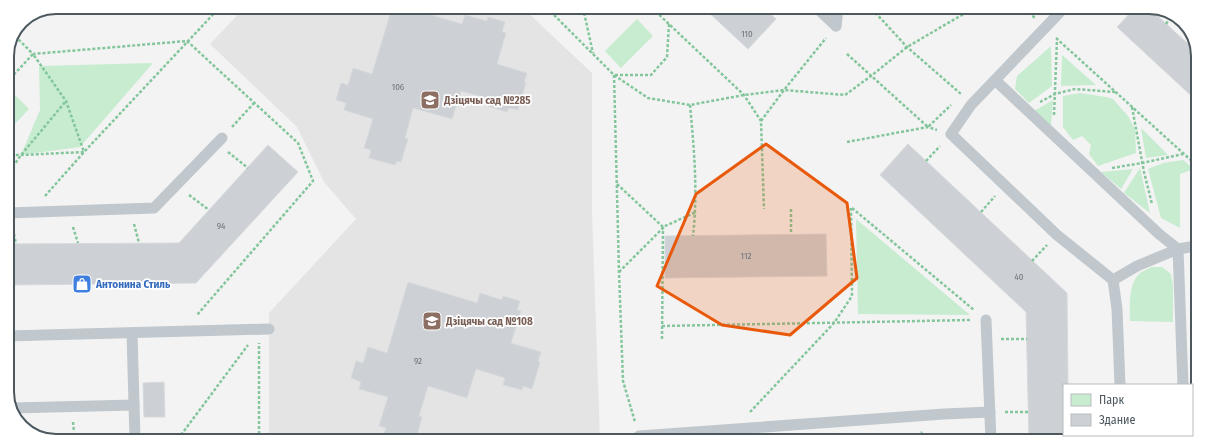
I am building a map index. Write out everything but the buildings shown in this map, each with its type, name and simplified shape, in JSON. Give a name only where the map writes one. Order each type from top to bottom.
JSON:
[{"type":"lane","points":[[823,14],[836,26]]},
{"type":"lane","points":[[836,26],[837,14]]},
{"type":"lane","points":[[1058,14],[971,105],[951,134],[1057,235],[1113,280],[1117,309],[1120,384]]},
{"type":"lane","points":[[995,80],[1026,111],[1159,234],[1178,249],[1183,384]]},
{"type":"lane","points":[[14,213],[154,208],[219,141]]},
{"type":"lane","points":[[1113,280],[1137,266],[1178,249],[1191,247]]},
{"type":"lane","points":[[986,320],[991,434]]},
{"type":"lane","points":[[14,336],[264,330]]},
{"type":"lane","points":[[132,333],[135,434]]},
{"type":"lane","points":[[17,408],[134,405]]},
{"type":"lane","points":[[681,434],[733,429],[990,412]]},
{"type":"path","points":[[31,212],[84,152],[213,14]]},
{"type":"path","points":[[553,14],[614,75],[648,98],[690,105],[744,95],[784,90],[845,95],[871,76],[907,46],[963,14]]},
{"type":"path","points":[[584,14],[593,54]]},
{"type":"path","points":[[658,14],[744,95],[761,121],[764,209]]},
{"type":"path","points":[[877,14],[907,46],[971,105]]},
{"type":"path","points":[[1166,24],[1169,19]]},
{"type":"path","points":[[614,75],[651,75],[667,57],[669,24]]},
{"type":"path","points":[[761,121],[836,26]]},
{"type":"path","points":[[1045,28],[1191,160]]},
{"type":"path","points":[[18,39],[33,54],[66,101],[84,152]]},
{"type":"path","points":[[1053,136],[1057,39]]},
{"type":"path","points":[[14,74],[33,54],[187,41],[298,143],[313,181],[184,331]]},
{"type":"path","points":[[847,54],[928,127],[951,134],[926,161]]},
{"type":"path","points":[[614,75],[616,184],[623,381],[638,434]]},
{"type":"path","points":[[1026,111],[1055,94],[1075,89],[1116,92]]},
{"type":"path","points":[[847,142],[928,127],[955,100]]},
{"type":"path","points":[[14,164],[66,101]]},
{"type":"path","points":[[248,168],[219,141],[254,103]]},
{"type":"path","points":[[690,105],[694,150],[696,212],[693,236]]},
{"type":"path","points":[[1132,107],[1142,163],[1152,206]]},
{"type":"path","points":[[14,155],[84,152]]},
{"type":"path","points":[[1091,171],[1142,163],[1184,153]]},
{"type":"path","points":[[616,184],[663,227],[662,339]]},
{"type":"path","points":[[176,185],[209,210]]},
{"type":"path","points":[[981,212],[1005,186]]},
{"type":"path","points":[[733,429],[834,323],[852,296],[851,208],[986,320]]},
{"type":"path","points":[[791,209],[791,234]]},
{"type":"path","points":[[619,272],[663,227],[696,212]]},
{"type":"path","points":[[1032,261],[1057,235]]},
{"type":"path","points":[[662,326],[986,320]]},
{"type":"path","points":[[182,434],[264,330]]},
{"type":"path","points":[[259,434],[264,330]]},
{"type":"path","points":[[987,340],[1027,339]]},
{"type":"path","points":[[990,412],[1028,412]]},
{"type":"highlighted area","points":[[766,144],[847,203],[857,278],[790,335],[722,325],[657,286],[696,194]]},
{"type":"shaded area","points":[[238,14],[529,14],[592,73],[592,212],[600,434],[269,434],[269,313],[356,219],[324,182],[297,127],[210,44]]},
{"type":"green space","points":[[637,19],[653,36],[621,68],[605,51]]},
{"type":"green space","points":[[1051,46],[1052,86],[1029,103],[1015,89],[1017,76]]},
{"type":"green space","points":[[1062,55],[1096,85],[1061,86]]},
{"type":"green space","points":[[153,63],[80,147],[21,155],[40,110],[39,66]]},
{"type":"green space","points":[[1080,93],[1113,99],[1128,116],[1135,129],[1136,153],[1098,166],[1089,154],[1091,145],[1082,136],[1073,140],[1063,127],[1063,96]]},
{"type":"green space","points":[[14,94],[29,109],[14,125]]},
{"type":"green space","points":[[1053,100],[1051,126],[1034,111]]},
{"type":"green space","points":[[1141,128],[1168,155],[1146,158]]},
{"type":"green space","points":[[1183,160],[1191,167],[1191,170],[1180,174],[1180,228],[1161,218],[1148,169],[1163,163]]},
{"type":"green space","points":[[1140,168],[1150,213],[1124,193]]},
{"type":"green space","points":[[1133,169],[1121,189],[1101,172]]},
{"type":"green space","points":[[856,219],[970,315],[858,314]]},
{"type":"green space","points":[[1151,267],[1162,267],[1171,274],[1173,285],[1173,322],[1130,321],[1130,296],[1133,283],[1140,273]]},
{"type":"place","name":"Дзіцячы сад №285","points":[[430,100]]},
{"type":"place","name":"Антонина Стиль","points":[[82,284]]},
{"type":"place","name":"Дзіцячы сад №108","points":[[432,321]]}]
